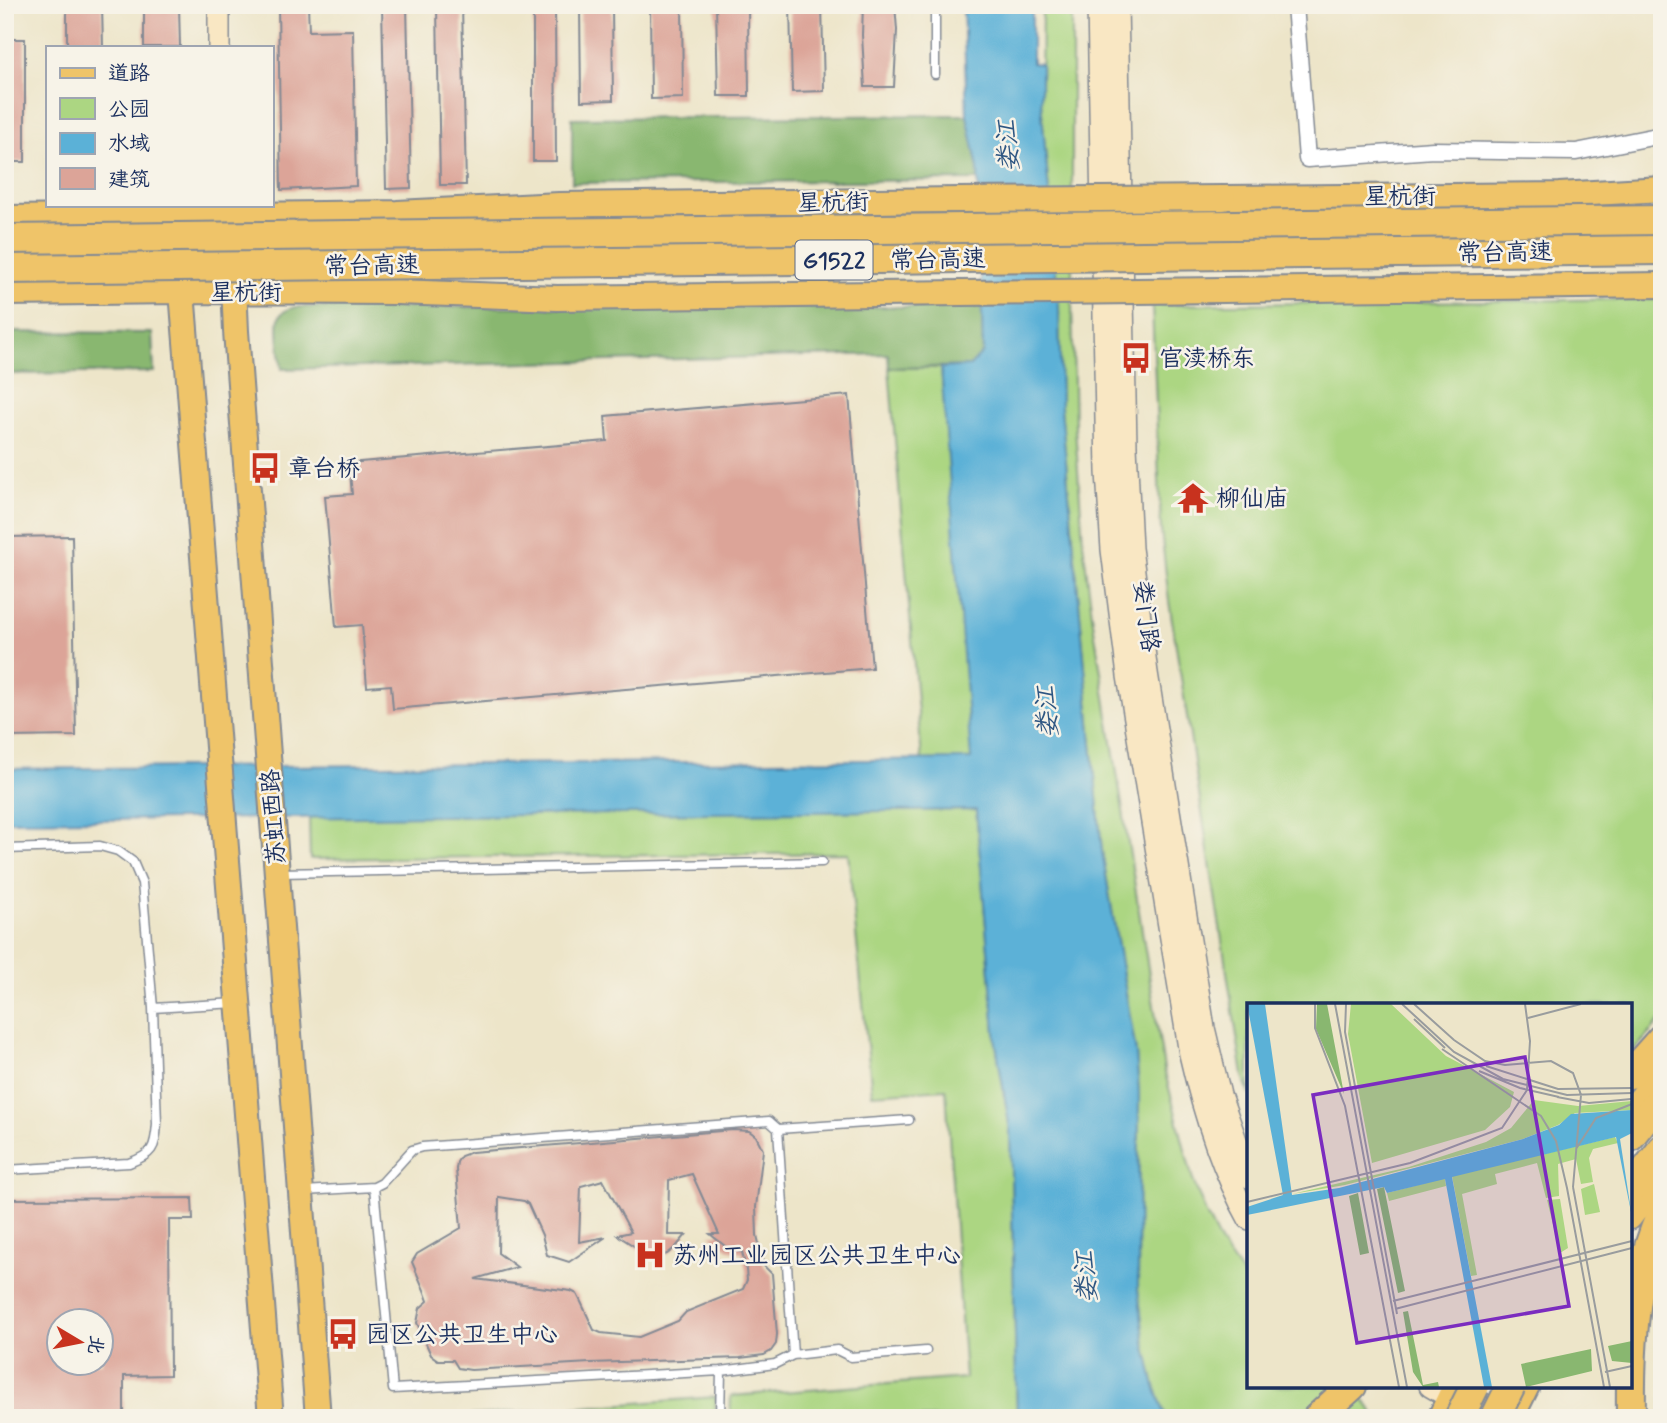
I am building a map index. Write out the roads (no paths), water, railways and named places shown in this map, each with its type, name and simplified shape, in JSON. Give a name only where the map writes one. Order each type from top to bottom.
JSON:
[{"type":"highway","name":"常台高速","points":[[5,239],[1662,220]]},
{"type":"highway","name":"常台高速","points":[[5,269],[1662,250]]},
{"type":"highway","points":[[1632,1072],[1662,1038]]},
{"type":"highway","points":[[1632,1134],[1662,1097]]},
{"type":"highway","points":[[1632,1187],[1662,1149]]},
{"type":"highway","points":[[1632,1350],[1644,1265],[1662,1212]]},
{"type":"highway","points":[[1317,1418],[1350,1388]]},
{"type":"highway","points":[[1509,1417],[1511,1388]]},
{"type":"highway","points":[[1631,1388],[1631,1418]]},
{"type":"main road","points":[[219,5],[219,46]]},
{"type":"main road","name":"娄门路","points":[[1098,5],[1107,472],[1117,593],[1128,676],[1190,1054],[1201,1100],[1217,1147],[1232,1187],[1247,1215]]},
{"type":"main road","name":"娄门路","points":[[1117,5],[1126,446],[1131,548],[1147,673],[1206,1039],[1222,1104],[1247,1172]]},
{"type":"main road","name":"星杭街","points":[[5,218],[397,213],[571,205],[1559,195],[1662,189]]},
{"type":"main road","name":"苏虹西路","points":[[231,215],[233,292],[318,1418]]},
{"type":"main road","name":"苏虹西路","points":[[180,216],[182,291],[271,1418]]},
{"type":"main road","name":"星杭街","points":[[5,293],[397,292],[568,298],[1662,285]]},
{"type":"main road","points":[[1632,1109],[1662,1073]]},
{"type":"main road","points":[[1632,1214],[1662,1174]]},
{"type":"main road","points":[[1454,1397],[1509,1417],[1526,1388]]},
{"type":"street","points":[[1295,5],[1307,159],[1433,150],[1576,152],[1662,135]]},
{"type":"lane","points":[[935,5],[935,74]]},
{"type":"lane","points":[[5,849],[100,846],[118,851],[134,862],[142,883],[153,1008],[157,1124],[155,1142],[145,1157],[129,1163],[5,1170]]},
{"type":"lane","points":[[277,873],[822,862]]},
{"type":"lane","points":[[153,1008],[239,1003]]},
{"type":"lane","points":[[778,1129],[909,1120]]},
{"type":"lane","points":[[301,1192],[374,1187],[382,1183],[412,1150],[422,1147],[769,1121],[778,1129],[793,1355]]},
{"type":"lane","points":[[374,1187],[393,1389],[721,1371],[775,1364],[793,1355],[837,1350],[850,1357],[926,1351]]},
{"type":"lane","points":[[720,1418],[721,1371]]},
{"type":"water","name":"娄江","points":[[963,5],[1032,5],[1032,63],[1041,64],[1041,101],[1059,307],[1061,407],[1102,851],[1136,1052],[1139,1092],[1138,1289],[1144,1338],[1154,1383],[1166,1418],[1017,1418],[1010,1130],[996,1044],[976,810],[5,821],[5,769],[971,759],[941,368],[970,366],[983,352],[978,168],[967,115]]},
{"type":"place","name":"官渎桥东","points":[[1136,358]]},
{"type":"place","name":"章台桥","points":[[265,468]]},
{"type":"place","name":"柳仙庙","points":[[1193,498]]},
{"type":"place","name":"苏州工业园区公共卫生中心","points":[[650,1255]]},
{"type":"place","name":"园区公共卫生中心","points":[[343,1334]]}]
